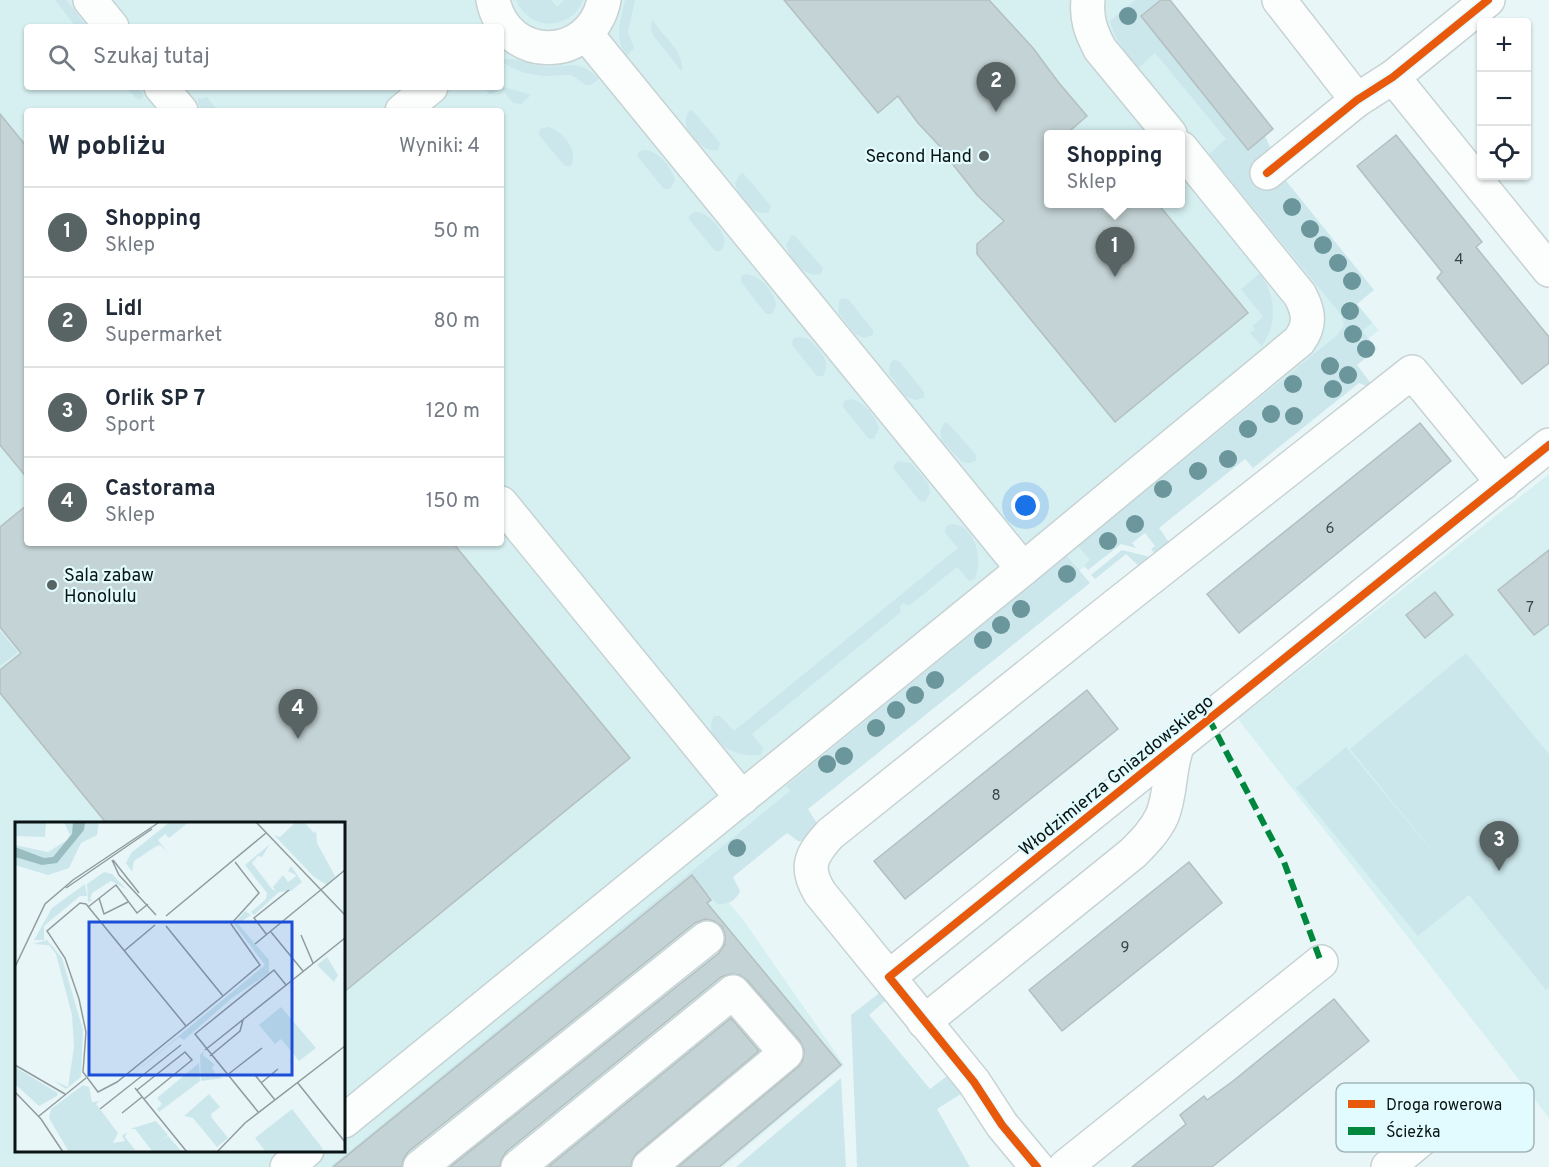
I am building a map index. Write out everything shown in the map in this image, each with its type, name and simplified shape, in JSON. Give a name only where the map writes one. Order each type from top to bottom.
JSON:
[{"type":"street","points":[[90,0],[110,24]]},
{"type":"street","points":[[504,24],[518,39],[534,47],[553,48],[571,44],[586,34],[596,23],[604,0]]},
{"type":"street","points":[[1088,0],[1088,21],[1092,35],[1100,49],[1166,130]]},
{"type":"street","points":[[1279,0],[1357,100]]},
{"type":"street","points":[[1267,173],[1357,100],[1393,77],[1488,0]]},
{"type":"street","points":[[586,34],[1023,569]]},
{"type":"street","points":[[1393,77],[1549,270]]},
{"type":"street","points":[[163,90],[178,108]]},
{"type":"street","points":[[406,108],[427,90]]},
{"type":"street","points":[[345,1120],[1023,569],[1299,341],[1308,322],[1306,307],[1300,295],[1185,153]]},
{"type":"street","points":[[1037,1167],[1002,1125],[974,1082],[813,883],[810,870],[812,859],[818,848],[830,834],[1412,372],[1503,483]]},
{"type":"street","name":"Włodzimierza Gniazdowskiego","points":[[889,977],[1549,445]]},
{"type":"street","points":[[504,507],[742,798]]},
{"type":"street","points":[[924,1022],[1151,836],[1162,815],[1169,774],[1179,742]]},
{"type":"street","points":[[420,1167],[707,938]]},
{"type":"street","points":[[1065,1167],[1321,962]]},
{"type":"street","points":[[518,1167],[733,993],[786,1053],[649,1167]]},
{"type":"street","points":[[287,1167],[305,1152]]},
{"type":"street","points":[[1388,1167],[1406,1152]]},
{"type":"shaded area","points":[[0,0],[1161,0],[1141,16],[1248,149],[1357,304],[1379,330],[695,879],[729,903],[744,921],[844,1065],[723,1167],[0,1167]]},
{"type":"shaded area","points":[[55,0],[66,0],[86,24],[74,24]]},
{"type":"shaded area","points":[[516,0],[551,0],[557,7],[564,0],[583,0],[569,18],[550,24],[530,18]]},
{"type":"shaded area","points":[[625,0],[635,0],[628,32],[634,48],[627,56],[619,35]]},
{"type":"shaded area","points":[[1135,0],[1161,0],[1141,17],[1248,149],[1265,136],[1271,149],[1268,153],[1283,177],[1374,290],[1357,304],[1372,323],[1362,331],[1377,349],[1357,365],[1376,390],[1359,383],[1253,468],[1245,459],[1159,528],[1169,545],[1159,559],[1151,549],[1155,546],[1145,533],[1132,543],[1136,548],[1121,544],[1088,570],[1084,566],[1090,560],[1078,546],[1336,336],[1344,326],[1342,316],[1209,154],[1226,139],[1155,53],[1138,68],[1121,46],[1110,21]]},
{"type":"shaded area","points":[[652,19],[680,57],[682,72],[653,35]]},
{"type":"shaded area","points":[[504,60],[550,67],[578,66],[592,72],[599,79],[591,85],[586,85],[571,75],[543,76],[525,73],[510,67],[504,63]]},
{"type":"shaded area","points":[[504,87],[531,95],[521,104],[513,103],[503,90]]},
{"type":"shaded area","points":[[128,90],[140,90],[143,98],[138,100]]},
{"type":"shaded area","points":[[486,90],[498,90],[493,94],[489,94]]},
{"type":"shaded area","points":[[198,96],[200,99],[207,97],[216,108],[200,108],[198,105]]},
{"type":"shaded area","points":[[690,110],[720,143],[718,150],[704,148],[692,137],[686,123],[686,116]]},
{"type":"shaded area","points":[[548,127],[559,132],[568,142],[573,154],[571,166],[565,166],[539,135],[540,129]]},
{"type":"shaded area","points":[[644,150],[659,156],[667,165],[675,180],[670,189],[664,189],[638,157],[638,152]]},
{"type":"shaded area","points":[[743,173],[771,206],[769,212],[763,213],[752,209],[739,194],[735,183]]},
{"type":"shaded area","points":[[694,212],[710,218],[718,227],[725,243],[721,251],[715,251],[689,219]]},
{"type":"shaded area","points":[[794,235],[823,268],[821,274],[815,275],[804,271],[794,262],[786,245]]},
{"type":"shaded area","points":[[1260,273],[1269,291],[1273,310],[1271,328],[1262,346],[1250,333],[1255,329],[1252,326],[1263,317],[1241,289]]},
{"type":"shaded area","points":[[746,274],[756,277],[770,290],[776,306],[772,314],[766,314],[741,282],[741,276]]},
{"type":"shaded area","points":[[842,298],[848,299],[873,330],[873,335],[864,338],[855,334],[838,312]]},
{"type":"shaded area","points":[[807,338],[823,355],[826,371],[823,376],[817,376],[792,345],[793,339]]},
{"type":"shaded area","points":[[893,360],[899,361],[924,392],[924,398],[915,400],[905,396],[889,373]]},
{"type":"shaded area","points":[[852,399],[865,407],[876,420],[879,429],[874,439],[869,439],[843,407],[844,401]]},
{"type":"shaded area","points":[[947,422],[976,455],[976,460],[970,463],[962,462],[942,441],[940,432],[944,423]]},
{"type":"shaded area","points":[[898,461],[911,463],[928,483],[930,493],[925,502],[920,501],[894,469]]},
{"type":"shaded area","points":[[1549,474],[1549,1118],[1534,1099],[1534,1083],[1522,1083],[1238,719]]},
{"type":"shaded area","points":[[951,524],[960,526],[972,536],[978,553],[975,579],[969,581],[957,567],[909,606],[903,603],[900,606],[901,612],[752,734],[763,748],[762,754],[744,755],[724,747],[717,741],[712,733],[711,725],[714,716],[720,716],[734,731],[958,548],[945,533],[946,526]]},
{"type":"shaded area","points":[[1122,550],[1150,557],[1140,567],[1126,554],[1095,579],[1091,575]]},
{"type":"shaded area","points":[[1067,556],[1090,583],[808,809],[818,825],[806,841],[798,841],[787,833],[733,877],[740,891],[734,900],[725,904],[717,904],[691,876],[337,1165],[330,1167],[790,791],[786,786]]},
{"type":"shaded area","points":[[0,631],[18,652],[0,666]]},
{"type":"shaded area","points":[[1466,653],[1549,754],[1549,987],[1546,990],[1469,895],[1418,936],[1296,788],[1346,747],[1451,874],[1350,749]]},
{"type":"shaded area","points":[[882,991],[885,1001],[869,1015],[930,1089],[947,1076],[953,1076],[964,1092],[937,1109],[970,1167],[857,1167],[851,1015]]},
{"type":"shaded area","points":[[841,1078],[846,1167],[736,1167]]},
{"type":"building","points":[[784,0],[989,0],[1033,48],[1087,116],[1071,130],[1044,130],[1044,208],[1161,208],[1248,313],[1115,422],[977,254],[977,244],[1004,221],[977,195],[947,157],[948,155],[918,123],[898,96],[878,113]]},
{"type":"building","points":[[1161,0],[1170,0],[1273,129],[1248,150],[1141,16]]},
{"type":"building","points":[[0,114],[24,143],[24,474],[0,445]]},
{"type":"building","points":[[1396,135],[1482,242],[1476,247],[1549,337],[1549,363],[1522,384],[1437,278],[1442,272],[1357,166]]},
{"type":"building","points":[[1420,423],[1451,461],[1239,633],[1207,594]]},
{"type":"building","points":[[24,507],[24,546],[455,546],[630,758],[345,991],[345,822],[105,822],[0,693],[0,670],[21,653],[0,627],[0,527]]},
{"type":"building","points":[[1549,550],[1549,624],[1534,635],[1498,590]]},
{"type":"building","points":[[1435,592],[1453,615],[1425,638],[1406,615]]},
{"type":"building","points":[[1087,690],[1118,729],[905,899],[874,861]]},
{"type":"building","points":[[1189,862],[1222,903],[1062,1031],[1029,990]]},
{"type":"building","points":[[692,875],[711,900],[707,903],[841,1065],[719,1167],[678,1167],[798,1067],[803,1060],[804,1050],[800,1041],[747,980],[740,975],[730,974],[721,977],[506,1152],[500,1167],[450,1167],[719,953],[725,944],[722,927],[714,921],[705,919],[695,923],[408,1152],[402,1167],[333,1167]]},
{"type":"building","points":[[1334,999],[1369,1041],[1212,1167],[1132,1167],[1186,1124],[1180,1115],[1204,1096],[1207,1100],[1233,1081]]},
{"type":"building","points":[[731,1018],[759,1051],[637,1153],[632,1160],[631,1167],[548,1167]]},
{"type":"marked path","points":[[1209,719],[1284,862],[1321,962]]},
{"type":"cycle path","points":[[1267,173],[1357,100],[1393,77],[1488,0]]},
{"type":"cycle path","points":[[1037,1167],[1002,1125],[974,1082],[889,977],[1549,445]]},
{"type":"place","name":"Lidl","points":[[996,112]]},
{"type":"place","name":"Second Hand","points":[[984,156]]},
{"type":"place","name":"Shopping","points":[[1115,277]]},
{"type":"place","name":"Sala zabaw Honolulu","points":[[52,585]]},
{"type":"place","name":"Castorama","points":[[298,739]]},
{"type":"place","name":"Orlik SP 7","points":[[1499,871]]}]
